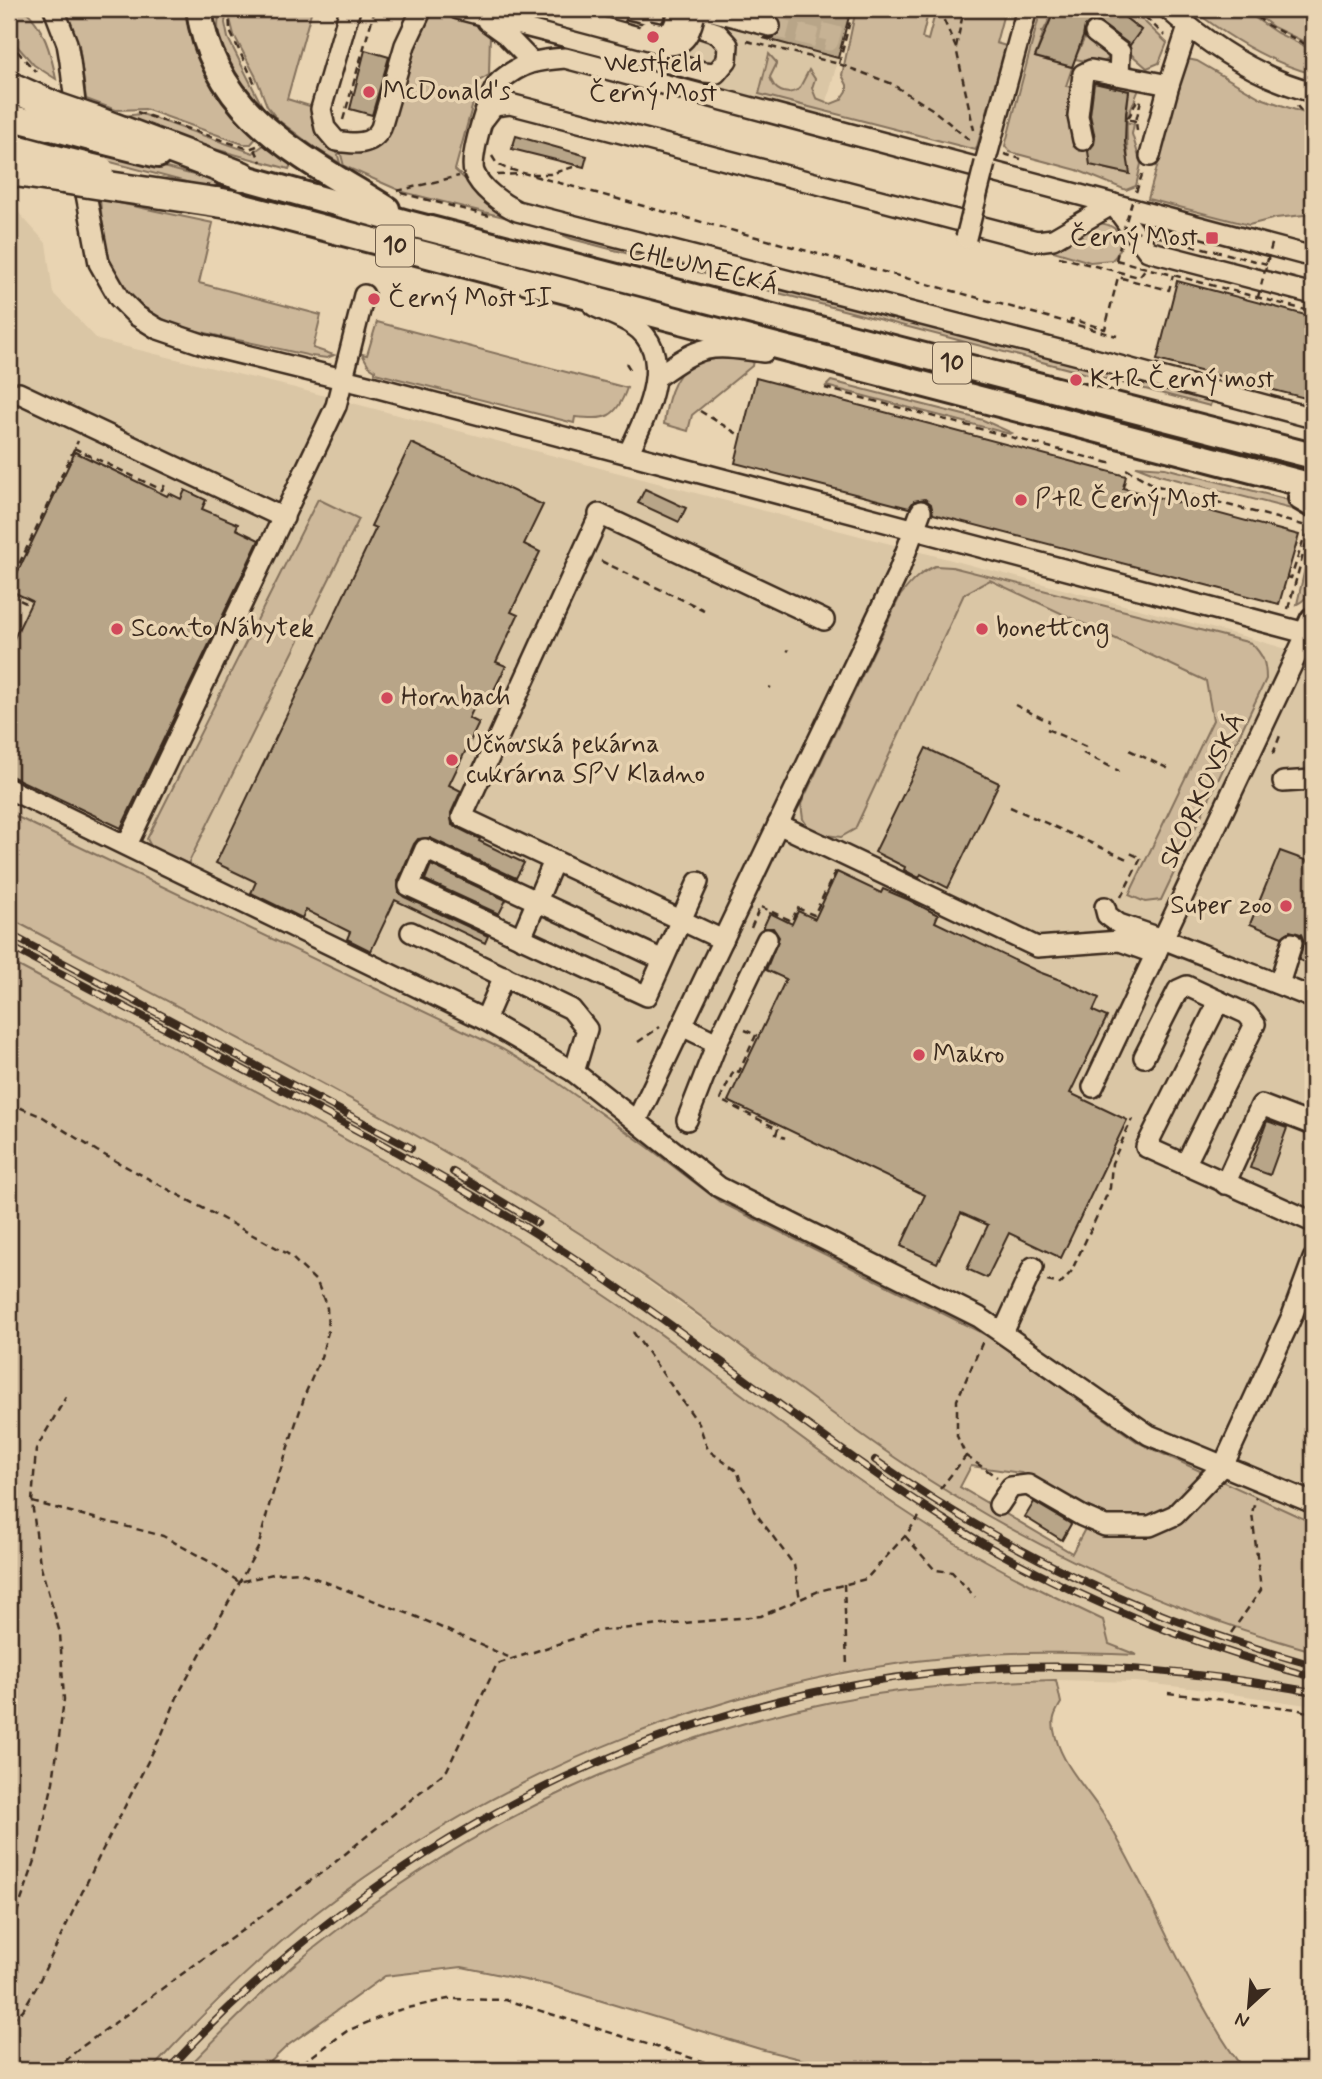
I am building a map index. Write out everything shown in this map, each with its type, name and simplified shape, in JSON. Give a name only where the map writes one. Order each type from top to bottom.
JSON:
[{"type":"highway","points":[[9,86],[56,118],[242,176]]},
{"type":"highway","points":[[9,171],[63,169],[234,205]]},
{"type":"main road","points":[[198,9],[214,64],[243,108],[269,132],[411,224]]},
{"type":"main road","points":[[213,9],[209,28],[214,64]]},
{"type":"main road","points":[[9,117],[56,118]]},
{"type":"main road","points":[[9,145],[63,169]]},
{"type":"main road","name":"CHLUMECKÁ","points":[[242,176],[411,224],[1313,456]]},
{"type":"main road","name":"10","points":[[234,205],[1247,468],[1310,503]]},
{"type":"street","points":[[43,9],[66,43]]},
{"type":"street","points":[[54,9],[66,43],[96,252],[105,276],[119,298],[148,324],[171,335],[628,454],[918,520],[1311,629]]},
{"type":"street","points":[[350,9],[321,108],[326,128],[336,141],[356,144],[378,135],[405,45],[422,9]]},
{"type":"street","points":[[533,9],[668,45],[678,44],[688,37],[695,16]]},
{"type":"street","points":[[566,9],[663,34],[695,16],[770,26]]},
{"type":"street","points":[[589,9],[653,15]]},
{"type":"street","points":[[966,238],[983,151],[1027,9]]},
{"type":"street","points":[[1168,9],[1188,27],[1250,68],[1296,88],[1313,92]]},
{"type":"street","points":[[468,11],[710,74],[724,65],[729,50],[726,41],[695,16]]},
{"type":"street","points":[[468,11],[539,21],[610,39]]},
{"type":"street","points":[[468,11],[505,34],[531,61]]},
{"type":"street","points":[[1150,156],[1188,27]]},
{"type":"street","points":[[1096,33],[1120,52],[1119,75]]},
{"type":"street","points":[[1313,257],[1126,201],[565,58],[531,61],[497,84],[489,98],[472,165],[479,181],[507,206],[517,211],[1313,418]]},
{"type":"street","points":[[1083,140],[1078,116],[1083,74],[1091,70],[1169,85]]},
{"type":"street","points":[[483,119],[494,106],[510,104],[1037,241],[1053,239],[1126,201]]},
{"type":"street","points":[[1126,201],[1149,251],[1313,294]]},
{"type":"street","points":[[555,288],[634,325],[650,342],[658,376],[628,454]]},
{"type":"street","points":[[127,845],[336,406],[365,295]]},
{"type":"street","points":[[658,376],[689,355],[715,347],[839,362]]},
{"type":"street","points":[[19,393],[284,518]]},
{"type":"street","points":[[723,940],[462,817],[597,519],[824,620]]},
{"type":"street","points":[[637,1120],[898,573],[918,520]]},
{"type":"street","name":"SKORKOVSKÁ","points":[[1093,1087],[1311,629]]},
{"type":"street","points":[[1283,782],[1313,780]]},
{"type":"street","points":[[9,789],[485,1020],[574,1072],[719,1186],[979,1317],[1149,1435],[1313,1503]]},
{"type":"street","points":[[778,824],[844,864],[1037,947],[1120,941],[1159,946],[1313,998]]},
{"type":"street","points":[[663,960],[425,849],[409,886],[647,996],[698,882]]},
{"type":"street","points":[[521,938],[554,861]]},
{"type":"street","points":[[1112,903],[1112,920],[1135,930],[1159,946]]},
{"type":"street","points":[[1087,944],[1112,903]]},
{"type":"street","points":[[411,932],[571,1009],[587,1029],[574,1072]]},
{"type":"street","points":[[687,1120],[717,1043],[767,939]]},
{"type":"street","points":[[1279,985],[1292,943]]},
{"type":"street","points":[[485,1020],[504,976]]},
{"type":"street","points":[[1144,1057],[1178,990],[1187,986],[1247,1014],[1255,1024],[1185,1165]]},
{"type":"street","points":[[1219,1001],[1146,1147],[1313,1222]]},
{"type":"street","points":[[682,1026],[717,1043]]},
{"type":"street","points":[[1225,1184],[1261,1105],[1313,1125]]},
{"type":"street","points":[[999,1505],[1011,1487],[1028,1485],[1105,1526],[1150,1526],[1175,1515],[1224,1464],[1287,1328],[1313,1259]]},
{"type":"street","points":[[1003,1333],[1033,1267]]},
{"type":"path","points":[[229,9],[230,32],[260,96]]},
{"type":"path","points":[[336,141],[375,9]]},
{"type":"path","points":[[839,64],[853,9]]},
{"type":"path","points":[[939,9],[956,48],[983,151]]},
{"type":"path","points":[[956,48],[964,9]]},
{"type":"path","points":[[1248,9],[1278,31],[1313,48]]},
{"type":"path","points":[[695,16],[874,76],[905,90],[983,151]]},
{"type":"path","points":[[9,42],[40,77]]},
{"type":"path","points":[[1136,121],[1126,119],[1139,97],[1142,97]]},
{"type":"path","points":[[131,112],[142,111],[249,149],[255,148],[261,141]]},
{"type":"path","points":[[490,146],[497,164],[505,168],[1116,336]]},
{"type":"path","points":[[1150,156],[1126,201],[1125,228],[1267,264]]},
{"type":"path","points":[[1258,297],[1273,240]]},
{"type":"path","points":[[1058,257],[1139,277],[1149,264]]},
{"type":"path","points":[[1116,260],[1313,312]]},
{"type":"path","points":[[1070,323],[1071,319],[1105,329],[1118,277],[1169,290],[1173,275]]},
{"type":"path","points":[[626,363],[631,371]]},
{"type":"path","points":[[825,388],[1113,464]]},
{"type":"path","points":[[700,411],[741,436]]},
{"type":"path","points":[[9,585],[82,432]]},
{"type":"path","points":[[74,448],[162,490],[168,478]]},
{"type":"path","points":[[1126,469],[1154,485],[1203,498],[1310,503]]},
{"type":"path","points":[[1287,577],[1291,578],[1304,538],[1308,535],[1288,609]]},
{"type":"path","points":[[601,561],[704,610]]},
{"type":"path","points":[[9,594],[26,603]]},
{"type":"path","points":[[1015,705],[1050,722]]},
{"type":"path","points":[[1047,729],[1086,747]]},
{"type":"path","points":[[1129,750],[1169,769]]},
{"type":"path","points":[[1083,753],[1119,771]]},
{"type":"path","points":[[1010,807],[1127,859]]},
{"type":"path","points":[[1112,903],[1141,858],[1130,853]]},
{"type":"path","points":[[761,907],[792,921],[797,908],[814,915],[844,864]]},
{"type":"path","points":[[743,1029],[756,1035],[739,1072],[734,1070],[720,1100],[778,1129],[776,1134],[785,1138]]},
{"type":"path","points":[[9,1103],[43,1117],[97,1151],[288,1254],[317,1282],[327,1308],[328,1332],[270,1502],[258,1548],[178,1695],[162,1734],[37,1986],[23,2010],[9,2022]]},
{"type":"path","points":[[1049,1282],[1060,1284],[1071,1272],[1110,1188],[1112,1163],[1132,1119]]},
{"type":"path","points":[[979,1317],[984,1339],[957,1400],[957,1436],[967,1456],[1011,1487]]},
{"type":"path","points":[[633,1332],[699,1424],[708,1450],[738,1472],[754,1511],[794,1565],[800,1599]]},
{"type":"path","points":[[9,1935],[37,1858],[53,1782],[64,1700],[60,1633],[40,1564],[32,1502],[36,1449],[66,1396]]},
{"type":"path","points":[[940,1489],[967,1456]]},
{"type":"path","points":[[1231,1633],[1261,1590],[1252,1513],[1259,1480]]},
{"type":"path","points":[[32,1502],[163,1536],[212,1563],[239,1582],[273,1574],[299,1572],[406,1612],[513,1659]]},
{"type":"path","points":[[57,2070],[76,2051],[328,1868],[446,1770],[498,1664],[597,1631],[761,1616],[800,1599],[866,1579],[919,1517]]},
{"type":"path","points":[[905,1536],[935,1570],[953,1572],[975,1597]]},
{"type":"path","points":[[844,1584],[847,1667]]},
{"type":"path","points":[[1168,1693],[1296,1709],[1313,1714]]},
{"type":"path","points":[[293,2070],[346,2031],[395,2011],[448,1999],[506,2000],[730,2070]]},
{"type":"shaded area","points":[[9,9],[24,9],[37,24],[49,50],[56,79],[34,65],[9,37]]},
{"type":"shaded area","points":[[64,9],[188,9],[196,46],[210,80],[231,110],[257,137],[251,144],[243,144],[145,109],[116,110],[86,99],[79,45]]},
{"type":"shaded area","points":[[220,9],[227,9],[225,23],[228,38],[267,116],[247,93],[223,54],[218,25]]},
{"type":"shaded area","points":[[232,9],[312,9],[287,99],[313,107],[314,125],[320,134],[335,145],[340,163],[278,120],[267,106],[256,77],[234,35],[230,19]]},
{"type":"shaded area","points":[[406,9],[851,9],[823,117],[535,37]]},
{"type":"shaded area","points":[[434,9],[471,17],[490,33],[489,75],[479,81],[455,170],[501,212],[1212,399],[1210,406],[572,239],[544,227],[403,192],[344,166],[339,147],[363,149],[402,71],[411,63],[424,15]]},
{"type":"shaded area","points":[[856,9],[929,9],[922,38],[928,40],[936,10],[931,9],[1005,9],[996,43],[1006,46],[976,150],[759,94],[769,54],[777,63],[770,77],[781,91],[799,89],[809,70],[815,79],[812,88],[816,98],[831,104],[841,100],[847,91],[842,75]]},
{"type":"shaded area","points":[[1041,9],[1055,9],[1041,32],[1043,34],[1035,57],[1071,67],[1086,35],[1107,51],[1108,59],[1101,64],[1075,59],[1066,86],[1086,90],[1095,78],[1139,89],[1127,120],[1129,91],[1093,83],[1087,126],[1090,165],[1129,174],[1127,122],[1134,124],[1132,134],[1141,164],[1136,186],[1126,190],[1077,170],[1010,152],[1005,146]]},
{"type":"shaded area","points":[[1114,9],[1131,9],[1167,43],[1159,63],[1147,68],[1093,21],[1086,34],[1094,18],[1129,45],[1141,30]]},
{"type":"shaded area","points":[[1192,9],[1242,9],[1277,33],[1313,50],[1313,74],[1280,63],[1249,48]]},
{"type":"shaded area","points":[[1250,9],[1313,9],[1313,46],[1273,27]]},
{"type":"shaded area","points":[[1187,59],[1197,61],[1261,98],[1313,116],[1313,214],[1276,218],[1249,225],[1148,199]]},
{"type":"shaded area","points":[[142,114],[253,153],[265,144],[291,164],[289,169],[111,117]]},
{"type":"shaded area","points":[[97,150],[282,198],[287,203],[281,207],[99,159]]},
{"type":"shaded area","points":[[100,199],[213,223],[199,283],[321,315],[313,348],[334,355],[327,358],[311,356],[214,335],[163,319],[148,310],[123,286],[113,268],[105,243]]},
{"type":"shaded area","points":[[9,209],[19,213],[46,243],[53,293],[98,340],[291,387],[1246,637],[1313,657],[1313,1523],[1139,1443],[990,1337],[720,1202],[548,1076],[502,1049],[9,813]]},
{"type":"shaded area","points":[[1095,223],[1110,226],[1120,234],[1121,246],[1112,260],[1090,262],[1050,250]]},
{"type":"shaded area","points":[[419,237],[984,383],[982,388],[419,241]]},
{"type":"shaded area","points":[[377,322],[627,388],[614,412],[595,418],[575,417],[574,423],[375,373],[362,354],[367,355]]},
{"type":"shaded area","points":[[712,355],[753,360],[752,366],[692,415],[688,431],[664,424],[669,399],[679,375],[691,364]]},
{"type":"shaded area","points":[[831,381],[983,420],[1012,433],[826,386]]},
{"type":"shaded area","points":[[1061,403],[1313,467],[1313,476],[1060,408]]},
{"type":"shaded area","points":[[1136,466],[1165,468],[1300,503],[1307,513],[1159,475]]},
{"type":"shaded area","points":[[318,499],[359,519],[188,864],[152,848],[147,839]]},
{"type":"shaded area","points":[[1313,533],[1313,583],[1305,599],[1297,604]]},
{"type":"shaded area","points":[[935,566],[952,567],[1251,643],[1258,651],[1263,659],[1266,679],[1161,900],[1145,902],[1129,895],[1213,720],[1206,681],[990,580],[964,594],[855,829],[841,837],[826,835],[808,827],[803,819],[801,804],[900,596],[916,578]]},
{"type":"shaded area","points":[[9,813],[502,1049],[548,1076],[720,1202],[990,1337],[1139,1443],[1313,1523],[1313,1651],[1258,1635],[1150,1595],[1097,1572],[995,1520],[897,1459],[668,1293],[519,1196],[302,1073],[9,918]],"holes":[[[971,1466],[1021,1473],[1094,1512],[1072,1553],[960,1487]]]},
{"type":"shaded area","points":[[9,918],[333,1089],[494,1179],[594,1243],[898,1460],[976,1509],[1038,1543],[1156,1599],[1236,1628],[1313,1651],[1313,1706],[1136,1682],[978,1682],[838,1701],[787,1712],[671,1747],[543,1802],[479,1836],[405,1881],[332,1933],[276,1980],[185,2070],[151,2070],[259,1961],[316,1913],[466,1814],[531,1779],[599,1748],[663,1723],[781,1687],[907,1663],[976,1655],[1056,1652],[1134,1654],[1109,1644],[1019,1579],[958,1545],[878,1492],[575,1275],[475,1212],[315,1123],[9,961]]},
{"type":"shaded area","points":[[9,961],[293,1111],[503,1230],[669,1340],[812,1446],[910,1514],[995,1566],[1103,1620],[1109,1644],[1137,1655],[996,1654],[887,1665],[799,1683],[712,1706],[628,1736],[545,1772],[465,1814],[389,1861],[316,1913],[272,1949],[210,2008],[151,2070],[9,2070]]},
{"type":"shaded area","points":[[1056,1680],[1061,1703],[1053,1723],[1064,1759],[1103,1814],[1187,1977],[1223,2040],[1244,2070],[843,2070],[760,2049],[549,1985],[462,1967],[385,1976],[287,2046],[262,2070],[185,2070],[293,1965],[388,1893],[508,1820],[571,1788],[635,1760],[701,1737],[836,1701],[946,1686]]},
{"type":"building","points":[[752,9],[851,9],[838,58],[763,38],[778,35],[782,22],[774,14]]},
{"type":"building","points":[[1055,9],[1114,9],[1141,30],[1130,45],[1094,18],[1085,26],[1072,67],[1035,57]]},
{"type":"building","name":"McDonald's","points":[[365,50],[389,57],[372,115],[350,109]]},
{"type":"building","points":[[1094,83],[1129,91],[1125,142],[1130,174],[1090,165],[1088,151],[1095,138],[1090,115]]},
{"type":"building","points":[[516,136],[587,156],[584,167],[512,149]]},
{"type":"building","points":[[1177,281],[1313,317],[1313,400],[1157,360]]},
{"type":"building","name":"P+R Černý Most","points":[[756,378],[1126,476],[1123,488],[1299,535],[1279,604],[933,514],[931,504],[925,499],[914,501],[909,508],[735,463]]},
{"type":"building","name":"Hornbach","points":[[411,443],[543,505],[524,544],[540,552],[511,612],[518,615],[496,662],[506,666],[489,700],[480,695],[469,718],[479,723],[449,785],[461,791],[451,813],[452,825],[524,863],[516,878],[430,838],[418,839],[398,881],[399,893],[488,936],[485,943],[395,900],[371,951],[347,939],[350,932],[306,910],[302,918],[251,893],[256,882],[216,863],[376,528],[371,526]]},
{"type":"building","name":"Sconto Nábytek","points":[[75,452],[167,496],[169,493],[181,499],[185,490],[206,500],[202,509],[238,524],[236,529],[259,540],[121,828],[9,775],[9,649],[32,601],[9,590]]},
{"type":"building","points":[[645,489],[686,508],[679,522],[638,503]]},
{"type":"building","points":[[926,748],[999,783],[948,888],[921,874],[919,878],[904,870],[905,867],[875,852]]},
{"type":"building","points":[[1280,851],[1313,863],[1313,966],[1299,960],[1304,941],[1301,934],[1290,931],[1282,937],[1250,924]]},
{"type":"building","points":[[431,865],[506,900],[499,914],[425,880]]},
{"type":"building","name":"Makro","points":[[837,872],[881,893],[883,889],[909,900],[938,915],[935,922],[1099,998],[1093,1011],[1107,1017],[1070,1093],[1127,1120],[1061,1258],[1009,1233],[987,1278],[967,1269],[988,1225],[961,1213],[937,1263],[901,1246],[925,1195],[728,1101],[786,979],[766,970],[779,937],[773,928],[763,928],[770,913],[792,924],[798,911],[815,919]]},
{"type":"building","points":[[1267,1121],[1287,1128],[1270,1175],[1250,1168]]},
{"type":"building","points":[[1034,1502],[1071,1524],[1062,1540],[1025,1517]]},
{"type":"tunnel","points":[[770,26],[829,41],[837,9]]},
{"type":"tunnel","points":[[616,16],[666,30]]},
{"type":"railway","points":[[9,934],[411,1148]]},
{"type":"railway","points":[[9,946],[349,1126],[506,1215],[631,1296],[911,1498],[1000,1553],[1130,1616],[1221,1649],[1313,1677]]},
{"type":"railway","points":[[453,1172],[537,1223]]},
{"type":"railway","points":[[875,1460],[977,1526],[1085,1582],[1197,1628],[1313,1665]]},
{"type":"railway","points":[[168,2070],[250,1988],[339,1914],[434,1849],[535,1792],[641,1745],[751,1708],[864,1683],[979,1669],[1021,1667],[1147,1670],[1313,1692]]},
{"type":"place","name":"Westfield Černý Most","points":[[653,37]]},
{"type":"place","name":"McDonald's","points":[[369,92]]},
{"type":"place","name":"Černý Most","points":[[1212,238]]},
{"type":"place","name":"Černý Most II","points":[[374,299]]},
{"type":"place","name":"K+R Černý most","points":[[1076,380]]},
{"type":"place","name":"P+R Černý Most","points":[[1021,500]]},
{"type":"place","name":"Sconto Nábytek","points":[[117,629]]},
{"type":"place","name":"bonettcng","points":[[982,629]]},
{"type":"place","name":"Hornbach","points":[[387,698]]},
{"type":"place","name":"Učňovská pekárna cukrárna SPV Kladno","points":[[452,760]]},
{"type":"place","name":"Super zoo","points":[[1286,906]]},
{"type":"place","name":"Makro","points":[[919,1055]]}]
